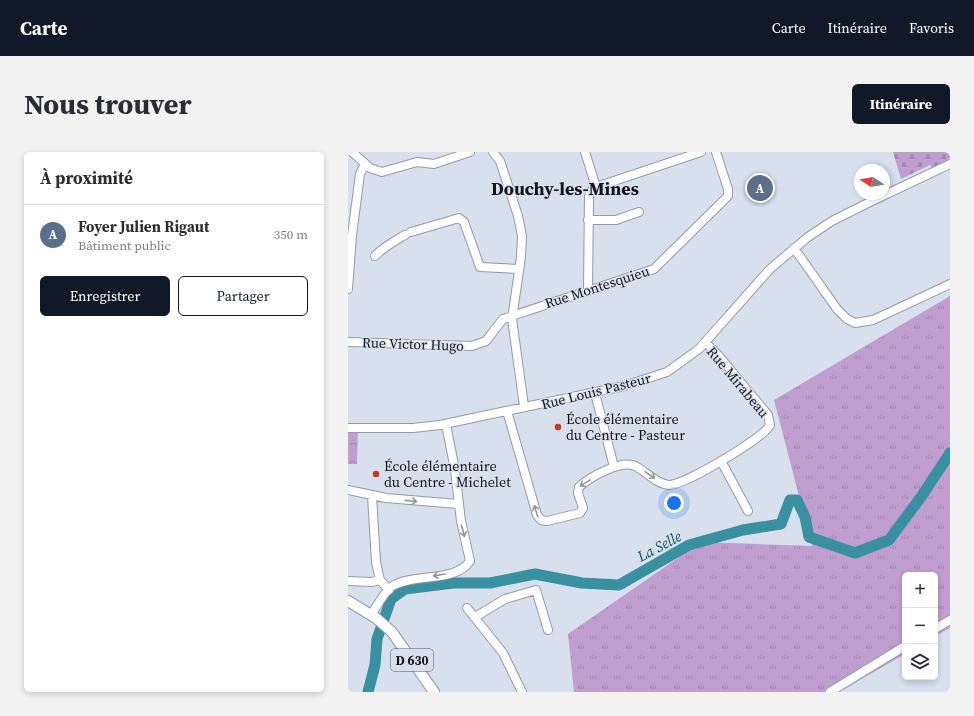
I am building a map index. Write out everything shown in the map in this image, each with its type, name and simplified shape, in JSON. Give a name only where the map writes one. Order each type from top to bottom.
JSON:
[{"type":"main road","name":"D 630","points":[[348,601],[373,616],[390,629],[434,692]]},
{"type":"street","points":[[352,152],[373,170],[386,172],[417,162],[434,164],[470,152]]},
{"type":"street","points":[[493,152],[500,161],[519,220],[522,246],[512,316],[524,406]]},
{"type":"street","points":[[585,152],[596,187]]},
{"type":"street","points":[[588,290],[588,220],[590,192],[596,187],[701,152]]},
{"type":"street","name":"Rue Montesquieu","points":[[512,316],[657,267],[725,201],[728,194],[728,189],[716,152]]},
{"type":"street","points":[[348,289],[352,235],[360,174],[365,164]]},
{"type":"street","name":"Rue Louis Pasteur","points":[[348,428],[417,428],[446,424],[507,412],[524,406],[534,406],[595,393],[636,383],[667,372],[685,361],[705,342],[770,269],[794,248],[832,221],[950,164]]},
{"type":"street","points":[[588,220],[616,220],[639,212]]},
{"type":"street","points":[[375,256],[381,250],[408,234],[459,218],[464,222],[480,267],[519,269]]},
{"type":"street","points":[[794,248],[837,309],[849,321],[865,323],[950,284]]},
{"type":"street","name":"Rue Victor Hugo","points":[[348,342],[464,347],[483,342],[489,338],[499,322],[512,316]]},
{"type":"street","name":"Rue Mirabeau","points":[[705,342],[718,355],[763,409],[771,422],[766,431],[721,461]]},
{"type":"street","points":[[595,393],[614,467]]},
{"type":"street","points":[[507,412],[538,517],[541,520],[547,521],[582,512],[579,487],[614,467],[624,464],[633,465],[662,483],[670,485],[688,479],[721,461],[748,511]]},
{"type":"street","points":[[373,616],[388,590],[404,582],[453,572],[467,565],[470,557],[460,520],[455,470],[446,424]]},
{"type":"street","points":[[348,490],[372,496],[458,504]]},
{"type":"street","points":[[372,496],[376,557],[380,580],[388,590]]},
{"type":"street","points":[[348,581],[372,582],[380,580]]},
{"type":"street","points":[[474,617],[505,599],[536,590],[548,630]]},
{"type":"street","points":[[467,608],[505,657],[522,692]]},
{"type":"street","points":[[938,627],[950,620]]},
{"type":"street","points":[[830,692],[902,648]]},
{"type":"green space","points":[[893,152],[950,152],[950,158],[932,168],[930,165],[901,179]]},
{"type":"green space","points":[[950,296],[950,628],[938,634],[938,572],[902,572],[902,656],[839,692],[574,692],[568,634],[701,542],[812,546],[774,400]]},
{"type":"green space","points":[[348,429],[358,429],[357,464],[348,464]]},
{"type":"waterway","name":"La Selle","points":[[368,692],[375,665],[377,639],[391,599],[405,589],[453,583],[490,583],[535,574],[582,583],[619,585],[689,545],[743,530],[781,524],[790,500],[797,500],[805,517],[809,537],[855,553],[889,540],[921,497],[950,453]]},
{"type":"place","name":"Foyer Julien Rigaut","points":[[760,188]]},
{"type":"place","name":"École élémentaire du Centre - Pasteur","points":[[558,427]]},
{"type":"place","name":"École élémentaire du Centre - Michelet","points":[[376,474]]},
{"type":"district","name":"Douchy-les-Mines","points":[[565,188]]}]
